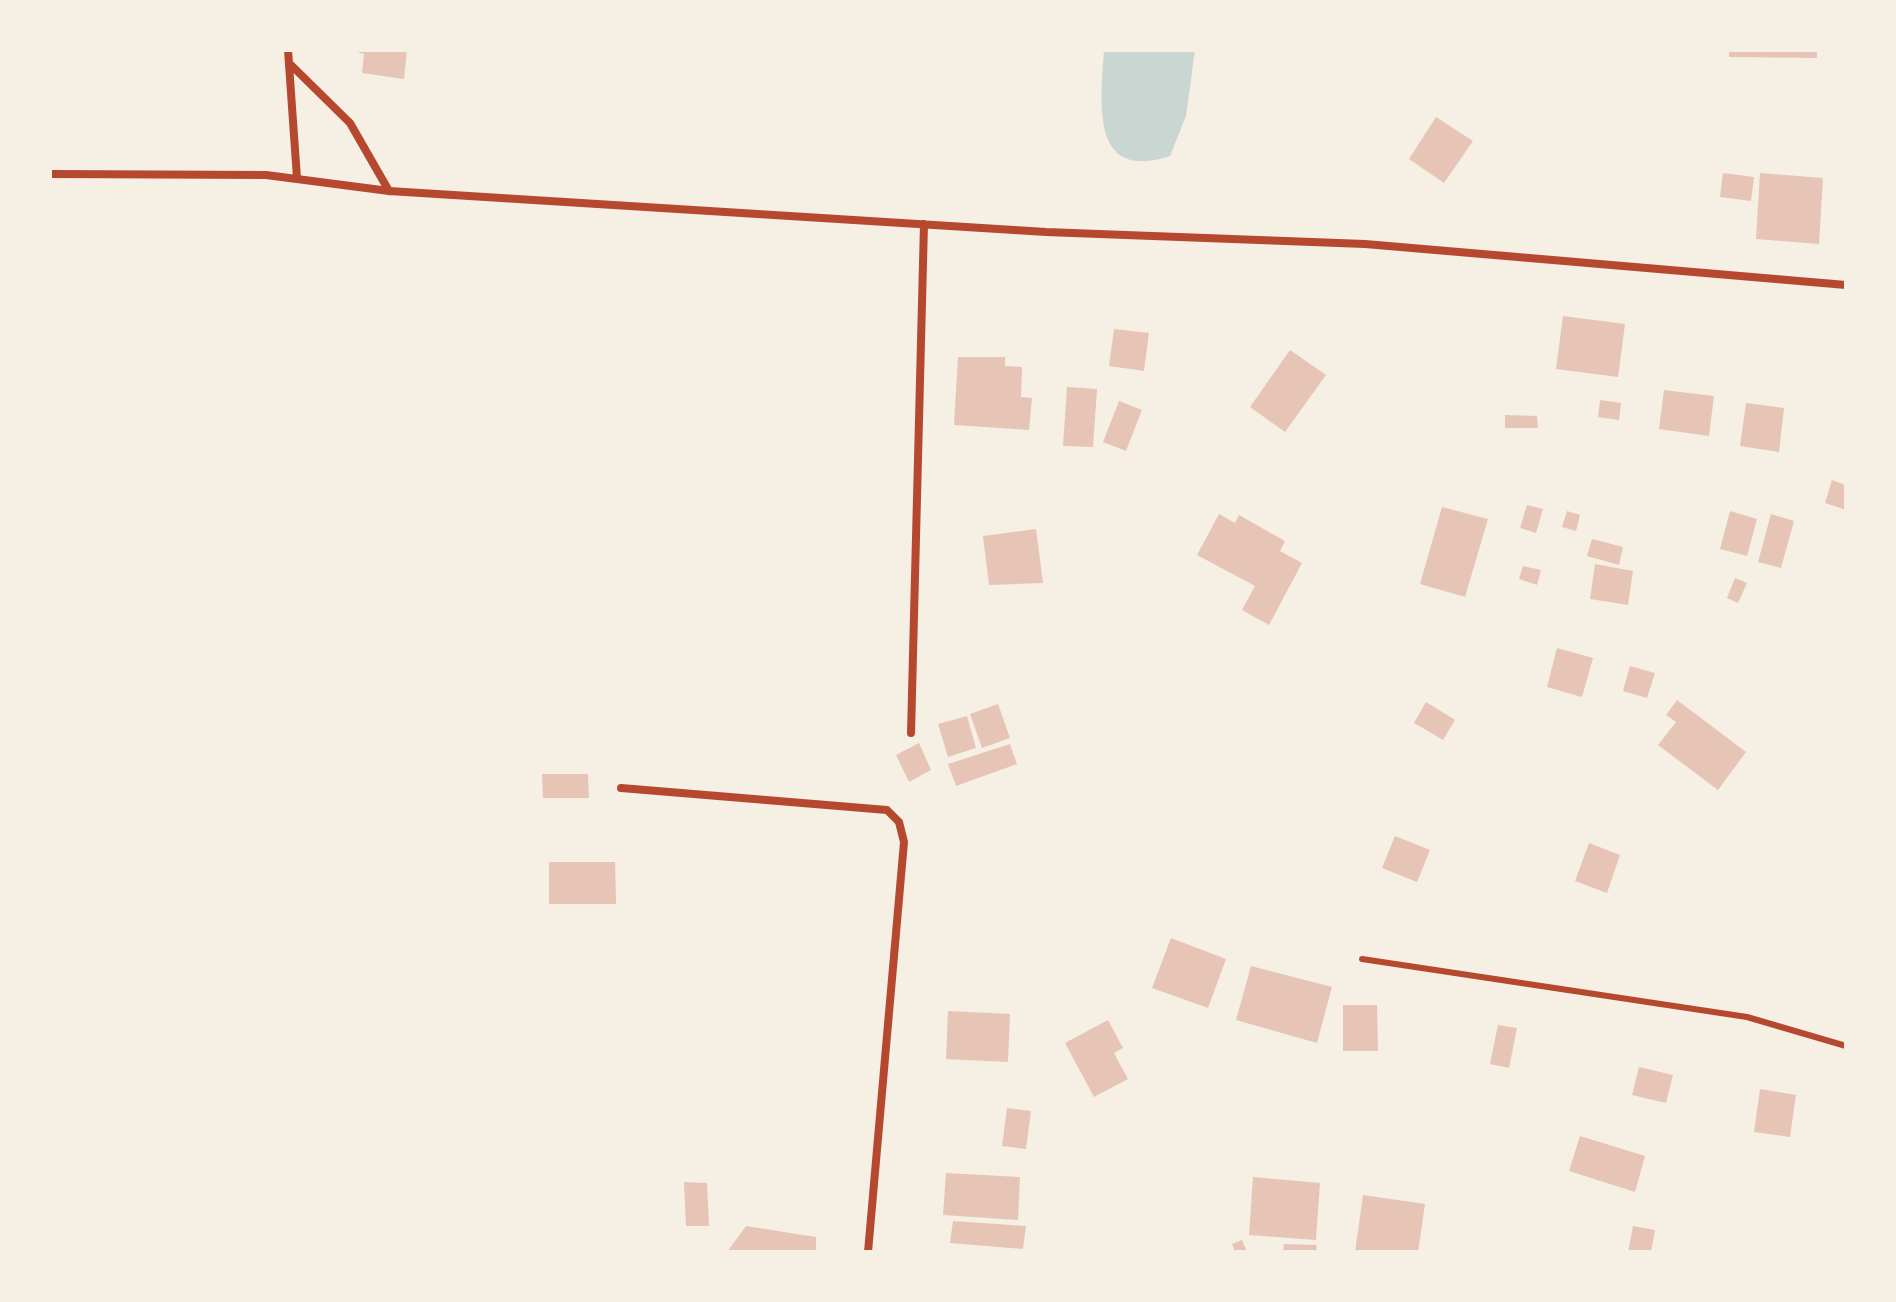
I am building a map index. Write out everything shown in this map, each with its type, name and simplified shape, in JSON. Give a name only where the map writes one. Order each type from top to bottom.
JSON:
[{"type":"street","points":[[288,50],[297,178]]},
{"type":"street","points":[[289,63],[350,123],[389,191]]},
{"type":"street","points":[[50,174],[266,175],[389,191],[924,224],[1365,244],[1846,285]]},
{"type":"street","points":[[911,733],[924,224]]},
{"type":"street","points":[[621,788],[887,810],[899,822],[904,842],[868,1252]]},
{"type":"lane","points":[[1362,959],[1747,1017],[1846,1046]]},
{"type":"shaded area","points":[[1104,50],[1195,50],[1186,116],[1170,156],[1144,161],[1125,158],[1113,148],[1102,113]]},
{"type":"building","points":[[349,50],[407,50],[404,79],[362,73],[364,54]]},
{"type":"building","points":[[1729,50],[1817,50],[1817,58],[1729,57]]},
{"type":"building","points":[[1436,117],[1473,141],[1444,183],[1409,159]]},
{"type":"building","points":[[1723,173],[1754,177],[1751,201],[1720,197]]},
{"type":"building","points":[[1760,173],[1823,178],[1819,244],[1756,239]]},
{"type":"building","points":[[1563,316],[1625,324],[1618,377],[1556,369]]},
{"type":"building","points":[[1114,329],[1149,333],[1144,371],[1109,366]]},
{"type":"building","points":[[1290,350],[1326,375],[1285,432],[1250,407]]},
{"type":"building","points":[[958,357],[1005,357],[1005,366],[1022,367],[1021,397],[1032,398],[1029,430],[954,425]]},
{"type":"building","points":[[1067,387],[1097,389],[1093,447],[1063,446]]},
{"type":"building","points":[[1664,390],[1714,396],[1709,436],[1659,429]]},
{"type":"building","points":[[1600,400],[1621,403],[1619,420],[1598,417]]},
{"type":"building","points":[[1119,401],[1142,410],[1126,451],[1103,442]]},
{"type":"building","points":[[1746,403],[1784,408],[1779,452],[1740,446]]},
{"type":"building","points":[[1505,415],[1537,416],[1538,428],[1505,428]]},
{"type":"building","points":[[1832,480],[1846,485],[1846,510],[1825,503]]},
{"type":"building","points":[[1527,505],[1543,509],[1536,533],[1520,528]]},
{"type":"building","points":[[1442,507],[1488,519],[1465,597],[1420,584]]},
{"type":"building","points":[[1567,511],[1580,515],[1576,531],[1562,527]]},
{"type":"building","points":[[1730,511],[1757,519],[1747,556],[1720,549]]},
{"type":"building","points":[[1219,514],[1235,523],[1239,515],[1285,541],[1280,551],[1302,563],[1269,625],[1242,610],[1255,586],[1197,555]]},
{"type":"building","points":[[1771,514],[1794,521],[1781,568],[1758,562]]},
{"type":"building","points":[[1036,529],[1043,583],[989,585],[983,536]]},
{"type":"building","points":[[1592,539],[1623,547],[1619,565],[1587,556]]},
{"type":"building","points":[[1595,564],[1633,571],[1628,605],[1590,599]]},
{"type":"building","points":[[1523,566],[1541,570],[1537,585],[1519,579]]},
{"type":"building","points":[[1735,578],[1747,583],[1738,603],[1727,598]]},
{"type":"building","points":[[1557,648],[1593,658],[1582,697],[1547,687]]},
{"type":"building","points":[[1630,666],[1655,673],[1647,698],[1623,691]]},
{"type":"building","points":[[1677,700],[1746,752],[1718,790],[1658,745],[1676,722],[1666,715]]},
{"type":"building","points":[[1426,702],[1455,720],[1443,740],[1414,723]]},
{"type":"building","points":[[998,704],[1010,738],[982,748],[970,714]]},
{"type":"building","points":[[967,716],[976,748],[948,757],[938,724]]},
{"type":"building","points":[[919,743],[931,770],[909,782],[896,755]]},
{"type":"building","points":[[1010,744],[1017,764],[956,786],[948,764]]},
{"type":"building","points":[[542,774],[588,774],[589,798],[543,798]]},
{"type":"building","points":[[1395,836],[1430,850],[1417,882],[1382,868]]},
{"type":"building","points":[[1589,843],[1620,855],[1607,893],[1575,881]]},
{"type":"building","points":[[549,862],[615,862],[616,904],[549,904]]},
{"type":"building","points":[[1171,938],[1226,959],[1208,1008],[1152,988]]},
{"type":"building","points":[[1251,966],[1332,987],[1317,1043],[1236,1020]]},
{"type":"building","points":[[1343,1005],[1377,1005],[1378,1051],[1343,1051]]},
{"type":"building","points":[[948,1011],[1010,1014],[1008,1062],[946,1059]]},
{"type":"building","points":[[1108,1020],[1123,1048],[1114,1053],[1128,1079],[1094,1097],[1065,1043]]},
{"type":"building","points":[[1498,1025],[1517,1028],[1509,1068],[1490,1064]]},
{"type":"building","points":[[1639,1067],[1673,1075],[1666,1103],[1632,1095]]},
{"type":"building","points":[[1760,1089],[1796,1095],[1790,1137],[1754,1132]]},
{"type":"building","points":[[1007,1108],[1031,1111],[1026,1149],[1002,1146]]},
{"type":"building","points":[[1580,1136],[1645,1156],[1635,1192],[1569,1171]]},
{"type":"building","points":[[946,1173],[1020,1177],[1018,1220],[943,1215]]},
{"type":"building","points":[[1253,1177],[1320,1183],[1316,1240],[1249,1235]]},
{"type":"building","points":[[684,1182],[707,1183],[709,1226],[686,1226]]},
{"type":"building","points":[[1363,1195],[1425,1204],[1418,1252],[1355,1252]]},
{"type":"building","points":[[953,1221],[1026,1226],[1023,1249],[950,1243]]},
{"type":"building","points":[[746,1226],[816,1237],[816,1252],[727,1252]]},
{"type":"building","points":[[1633,1226],[1655,1230],[1651,1252],[1628,1252]]},
{"type":"building","points":[[1242,1240],[1247,1252],[1235,1252],[1232,1244]]},
{"type":"building","points":[[1284,1244],[1317,1245],[1316,1252],[1283,1252]]}]
